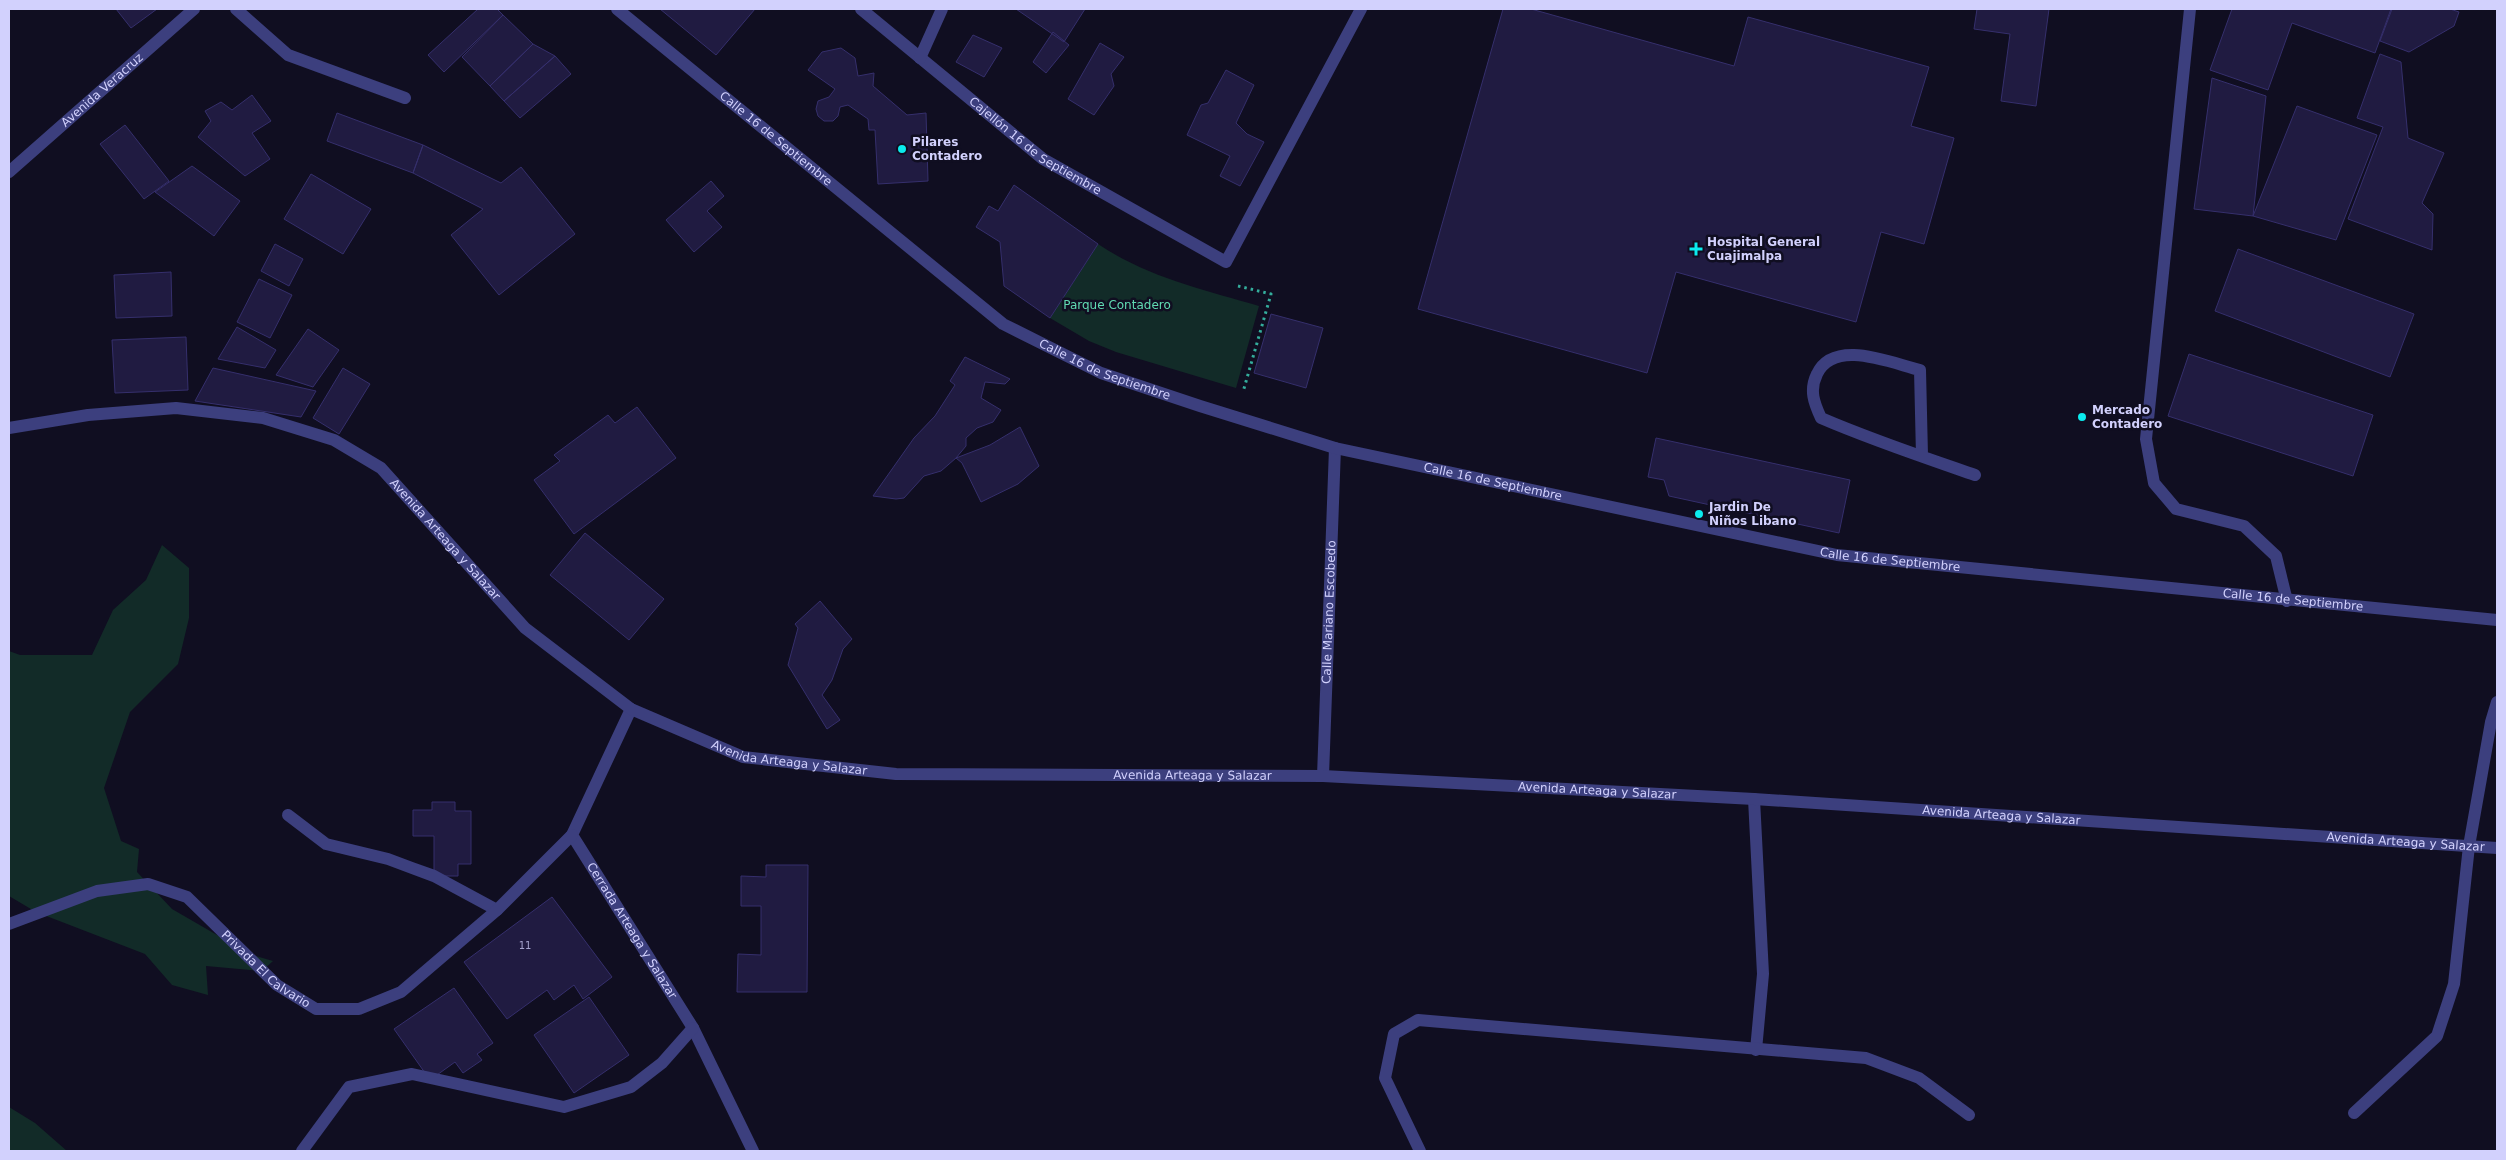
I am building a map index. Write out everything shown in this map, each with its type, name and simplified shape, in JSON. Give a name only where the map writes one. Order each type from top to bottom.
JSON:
[{"type":"street","name":"Avenida Veracruz","points":[[9,172],[194,9]]},
{"type":"street","points":[[236,9],[288,55],[405,98]]},
{"type":"street","name":"Calle 16 de Septiembre","points":[[617,9],[1003,324],[1101,373],[1335,448],[1837,555],[2497,620]]},
{"type":"street","name":"Cajellón 16 de Septiembre","points":[[861,9],[1043,159],[1226,262],[1361,9]]},
{"type":"street","points":[[920,58],[942,9]]},
{"type":"street","points":[[2190,9],[2146,439],[2154,483],[2176,509],[2244,526],[2276,556],[2288,600]]},
{"type":"street","points":[[1922,456],[1920,370],[1856,354],[1834,356],[1820,368],[1813,382],[1813,401],[1821,418],[1864,436],[1922,456],[1975,474]]},
{"type":"street","name":"Avenida Arteaga y Salazar","points":[[9,428],[88,415],[176,408],[263,418],[334,440],[381,468],[525,628],[631,709],[742,756],[896,774],[1323,776],[1754,799],[2497,848]]},
{"type":"street","name":"Calle Mariano Escobedo","points":[[1323,776],[1335,448]]},
{"type":"street","points":[[2354,1113],[2437,1036],[2454,984],[2469,846],[2491,722],[2497,702]]},
{"type":"street","points":[[572,835],[631,709]]},
{"type":"street","points":[[1754,799],[1763,974],[1756,1050]]},
{"type":"street","points":[[288,814],[326,844],[388,859],[434,876],[497,910]]},
{"type":"street","name":"Privada El Calvario","points":[[9,924],[97,891],[148,884],[186,898],[277,985],[316,1008],[359,1008],[402,992],[497,910],[572,835]]},
{"type":"street","name":"Cerrada Arteaga y Salazar","points":[[572,835],[693,1028],[753,1151]]},
{"type":"street","points":[[1420,1151],[1385,1078],[1394,1034],[1418,1020],[1866,1058],[1919,1078],[1969,1115]]},
{"type":"street","points":[[302,1151],[349,1086],[412,1074],[564,1107],[631,1086],[662,1063],[693,1028]]},
{"type":"path","points":[[1236,416],[1271,294],[1257,290]]},
{"type":"green space","name":"Parque Contadero","points":[[1098,244],[1156,274],[1259,306],[1236,388],[1116,352],[1089,341],[1050,318]]},
{"type":"green space","points":[[162,545],[189,568],[189,618],[178,664],[130,712],[104,788],[121,841],[139,849],[137,872],[172,909],[236,946],[239,951],[273,961],[262,971],[206,966],[208,995],[172,985],[145,954],[36,912],[9,896],[9,651],[20,655],[92,655],[113,610],[146,580]]},
{"type":"green space","points":[[9,1107],[35,1123],[67,1151],[9,1151]]},
{"type":"building","points":[[116,9],[157,9],[131,28]]},
{"type":"building","points":[[478,9],[497,9],[503,15],[444,72],[428,55]]},
{"type":"building","points":[[660,9],[755,9],[716,55]]},
{"type":"building","points":[[1016,9],[1085,9],[1064,42]]},
{"type":"building","points":[[1503,9],[1531,9],[1734,66],[1748,17],[1929,67],[1911,126],[1954,138],[1924,244],[1881,232],[1856,322],[1676,272],[1647,373],[1418,309]]},
{"type":"building","points":[[1977,9],[2049,9],[2036,106],[2001,101],[2010,34],[1974,29]]},
{"type":"building","points":[[2232,9],[2391,9],[2375,53],[2292,23],[2268,90],[2210,70]]},
{"type":"building","points":[[2392,9],[2450,9],[2459,12],[2454,26],[2409,52],[2380,41]]},
{"type":"building","points":[[503,15],[533,44],[490,86],[462,57]]},
{"type":"building","points":[[1053,32],[1069,45],[1046,73],[1033,62]]},
{"type":"building","points":[[973,35],[1002,48],[984,77],[956,62]]},
{"type":"building","points":[[1100,43],[1124,57],[1111,74],[1114,86],[1094,115],[1068,99]]},
{"type":"building","points":[[533,44],[555,56],[504,101],[490,86]]},
{"type":"building","points":[[841,48],[855,58],[858,76],[874,73],[873,86],[907,115],[926,113],[928,181],[878,184],[875,130],[869,130],[868,119],[848,105],[840,107],[838,116],[833,121],[824,121],[818,116],[816,109],[818,101],[829,97],[835,89],[808,70],[822,52]]},
{"type":"building","points":[[2380,54],[2401,62],[2408,138],[2444,153],[2422,203],[2433,214],[2432,250],[2348,219],[2383,127],[2357,118]]},
{"type":"building","points":[[555,56],[571,74],[520,118],[504,101]]},
{"type":"building","points":[[1226,70],[1254,85],[1236,123],[1247,134],[1264,142],[1240,186],[1220,176],[1230,156],[1187,135],[1201,105],[1208,103]]},
{"type":"building","points":[[2212,78],[2266,96],[2253,216],[2194,209]]},
{"type":"building","points":[[252,95],[271,121],[252,133],[270,159],[245,176],[198,137],[211,121],[205,111],[221,102],[232,110]]},
{"type":"building","points":[[2297,106],[2377,135],[2336,240],[2253,216]]},
{"type":"building","points":[[337,113],[423,145],[413,173],[327,141]]},
{"type":"building","points":[[125,125],[169,181],[144,199],[100,144]]},
{"type":"building","points":[[423,145],[501,183],[521,167],[575,234],[499,295],[451,235],[483,209],[413,173]]},
{"type":"building","points":[[192,166],[240,201],[214,236],[155,192]]},
{"type":"building","points":[[311,174],[371,209],[343,254],[284,219]]},
{"type":"building","points":[[711,181],[724,196],[707,211],[722,227],[694,252],[666,220]]},
{"type":"building","points":[[1014,185],[1098,244],[1050,318],[1004,286],[1000,242],[976,227],[989,206],[998,211]]},
{"type":"building","points":[[275,244],[303,259],[289,286],[261,271]]},
{"type":"building","points":[[2238,249],[2414,314],[2390,377],[2215,311]]},
{"type":"building","points":[[171,272],[172,316],[116,318],[114,275]]},
{"type":"building","points":[[259,279],[292,295],[270,338],[237,322]]},
{"type":"building","points":[[1271,314],[1323,328],[1306,388],[1254,373]]},
{"type":"building","points":[[237,327],[276,350],[265,368],[218,359]]},
{"type":"building","points":[[308,329],[339,350],[313,387],[276,375]]},
{"type":"building","points":[[186,337],[188,390],[115,393],[112,340]]},
{"type":"building","points":[[2189,354],[2373,415],[2353,476],[2168,416]]},
{"type":"building","points":[[965,357],[1010,379],[1005,384],[985,382],[981,398],[1001,410],[993,422],[977,428],[966,438],[966,446],[956,458],[941,471],[924,476],[904,498],[896,499],[873,496],[914,438],[935,416],[955,385],[950,381]]},
{"type":"building","points":[[213,368],[316,391],[301,417],[195,401]]},
{"type":"building","points":[[343,368],[370,384],[339,434],[313,418]]},
{"type":"building","points":[[637,407],[676,458],[574,534],[534,480],[560,461],[554,455],[608,415],[615,423]]},
{"type":"building","points":[[1020,427],[1039,466],[1018,484],[981,502],[962,463],[956,458],[990,445]]},
{"type":"building","points":[[1656,438],[1850,480],[1839,533],[1669,496],[1664,480],[1648,477]]},
{"type":"building","points":[[585,533],[664,599],[629,640],[550,575]]},
{"type":"building","points":[[820,601],[852,639],[843,649],[832,680],[822,695],[840,720],[827,729],[788,665],[798,628],[795,624]]},
{"type":"building","points":[[432,802],[455,802],[455,811],[471,811],[471,864],[458,864],[458,876],[434,876],[434,836],[413,836],[413,810],[432,810]]},
{"type":"building","points":[[766,865],[808,865],[807,992],[737,992],[738,954],[761,955],[761,906],[741,906],[741,876],[766,877]]},
{"type":"building","points":[[552,897],[612,977],[583,999],[574,985],[554,1000],[547,990],[507,1019],[464,962]]},
{"type":"building","points":[[454,988],[493,1043],[477,1054],[482,1060],[463,1073],[455,1062],[430,1080],[394,1029]]},
{"type":"building","points":[[589,997],[629,1055],[574,1093],[534,1035]]},
{"type":"place","name":"Pilares Contadero","points":[[902,149]]},
{"type":"place","name":"Hospital General Cuajimalpa","points":[[1696,249]]},
{"type":"place","name":"Mercado Contadero","points":[[2082,417]]},
{"type":"place","name":"Jardin De Niños Libano","points":[[1699,514]]}]
